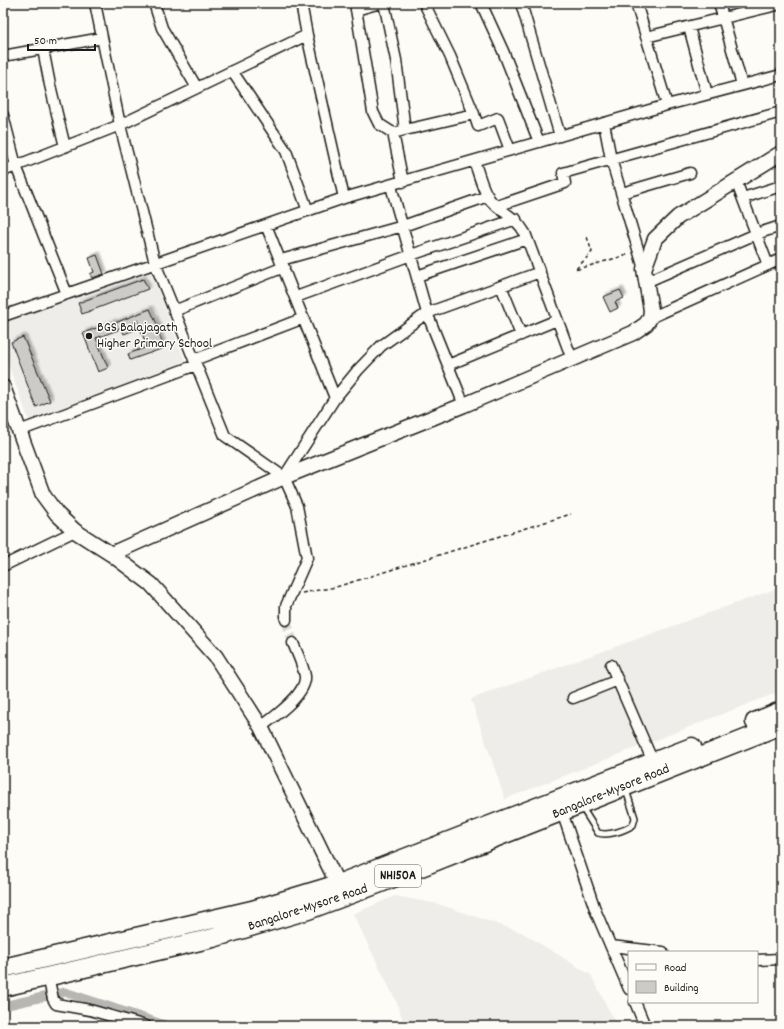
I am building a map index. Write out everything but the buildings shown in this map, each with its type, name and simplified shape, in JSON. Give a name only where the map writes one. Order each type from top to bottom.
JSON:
[{"type":"highway","name":"Bangalore-Mysore Road","points":[[3,987],[51,989],[280,918],[341,890],[578,798],[653,762],[781,712]]},
{"type":"highway","name":"Bangalore-Mysore Road","points":[[3,968],[341,890],[562,812],[578,798],[624,787],[781,725]]},
{"type":"street","points":[[95,3],[120,125],[154,264],[225,436],[284,478],[297,506],[307,558],[286,606],[286,620]]},
{"type":"street","points":[[154,3],[162,28],[198,88]]},
{"type":"street","points":[[301,3],[344,198]]},
{"type":"street","points":[[380,3],[355,6],[373,112],[379,124],[393,133],[403,182]]},
{"type":"street","points":[[384,3],[396,60],[405,130]]},
{"type":"street","points":[[424,3],[450,56],[478,126],[498,118],[510,150]]},
{"type":"street","points":[[481,3],[502,51],[538,142]]},
{"type":"street","points":[[522,3],[560,136]]},
{"type":"street","points":[[636,3],[667,105]]},
{"type":"street","points":[[719,3],[742,85]]},
{"type":"street","points":[[646,37],[781,4]]},
{"type":"street","points":[[689,27],[707,94]]},
{"type":"street","points":[[3,171],[120,125],[307,35]]},
{"type":"street","points":[[3,56],[102,38]]},
{"type":"street","points":[[43,49],[65,147]]},
{"type":"street","points":[[232,71],[286,152],[308,210]]},
{"type":"street","points":[[3,316],[344,198],[391,186],[667,105],[781,75]]},
{"type":"street","points":[[497,206],[565,183],[563,173],[781,112]]},
{"type":"street","points":[[393,133],[474,114]]},
{"type":"street","points":[[3,115],[16,166],[67,294]]},
{"type":"street","points":[[111,554],[284,478],[633,334],[646,324],[650,318],[651,310],[645,276],[612,159],[604,123]]},
{"type":"street","points":[[645,276],[655,239],[678,217],[781,153]]},
{"type":"street","points":[[474,161],[488,196],[497,206],[516,220],[527,239],[572,359]]},
{"type":"street","points":[[622,193],[690,173]]},
{"type":"street","points":[[736,181],[768,265]]},
{"type":"street","points":[[391,186],[427,313],[464,405]]},
{"type":"street","points":[[743,198],[781,186]]},
{"type":"street","points":[[174,311],[282,264],[402,226],[488,196]]},
{"type":"street","points":[[296,297],[411,255],[516,220]]},
{"type":"street","points":[[266,225],[335,398]]},
{"type":"street","points":[[645,276],[781,226]]},
{"type":"street","points":[[417,276],[527,239]]},
{"type":"street","points":[[650,318],[781,259]]},
{"type":"street","points":[[284,478],[335,398],[358,370],[381,346],[427,313],[540,272]]},
{"type":"street","points":[[501,286],[521,335]]},
{"type":"street","points":[[20,431],[304,318]]},
{"type":"street","points":[[448,365],[557,320]]},
{"type":"street","points":[[3,387],[43,495],[57,514],[75,531],[111,554],[151,584],[216,657],[261,727],[341,890]]},
{"type":"street","points":[[3,566],[75,531]]},
{"type":"street","points":[[261,727],[285,708],[304,686],[305,676],[293,643]]},
{"type":"street","points":[[611,665],[653,762]]},
{"type":"street","points":[[573,698],[618,680]]},
{"type":"street","points":[[562,812],[596,912],[628,986]]},
{"type":"street","points":[[611,946],[654,951]]},
{"type":"street","points":[[758,960],[781,960]]},
{"type":"street","points":[[51,989],[56,1004],[90,1010],[146,1026]]},
{"type":"street","points":[[635,1003],[645,1026]]},
{"type":"lane","points":[[578,798],[598,833],[607,834],[628,829],[633,825],[635,818],[624,787]]},
{"type":"path","points":[[587,237],[592,252],[575,270],[626,255]]},
{"type":"path","points":[[293,590],[302,593],[336,587],[571,514]]},
{"type":"shaded area","name":"BGS Balajagath Higher Primary School","points":[[150,269],[187,366],[30,423],[3,351],[3,321]]},
{"type":"shaded area","points":[[781,587],[781,691],[505,799],[471,699]]},
{"type":"shaded area","points":[[395,896],[438,904],[521,932],[591,975],[617,1026],[405,1026],[397,1003],[353,914]]},
{"type":"waterway","points":[[3,1006],[65,992],[168,1026]]},
{"type":"tunnel","points":[[286,620],[293,643]]},
{"type":"place","name":"BGS Balajagath Higher Primary School","points":[[89,336]]}]
